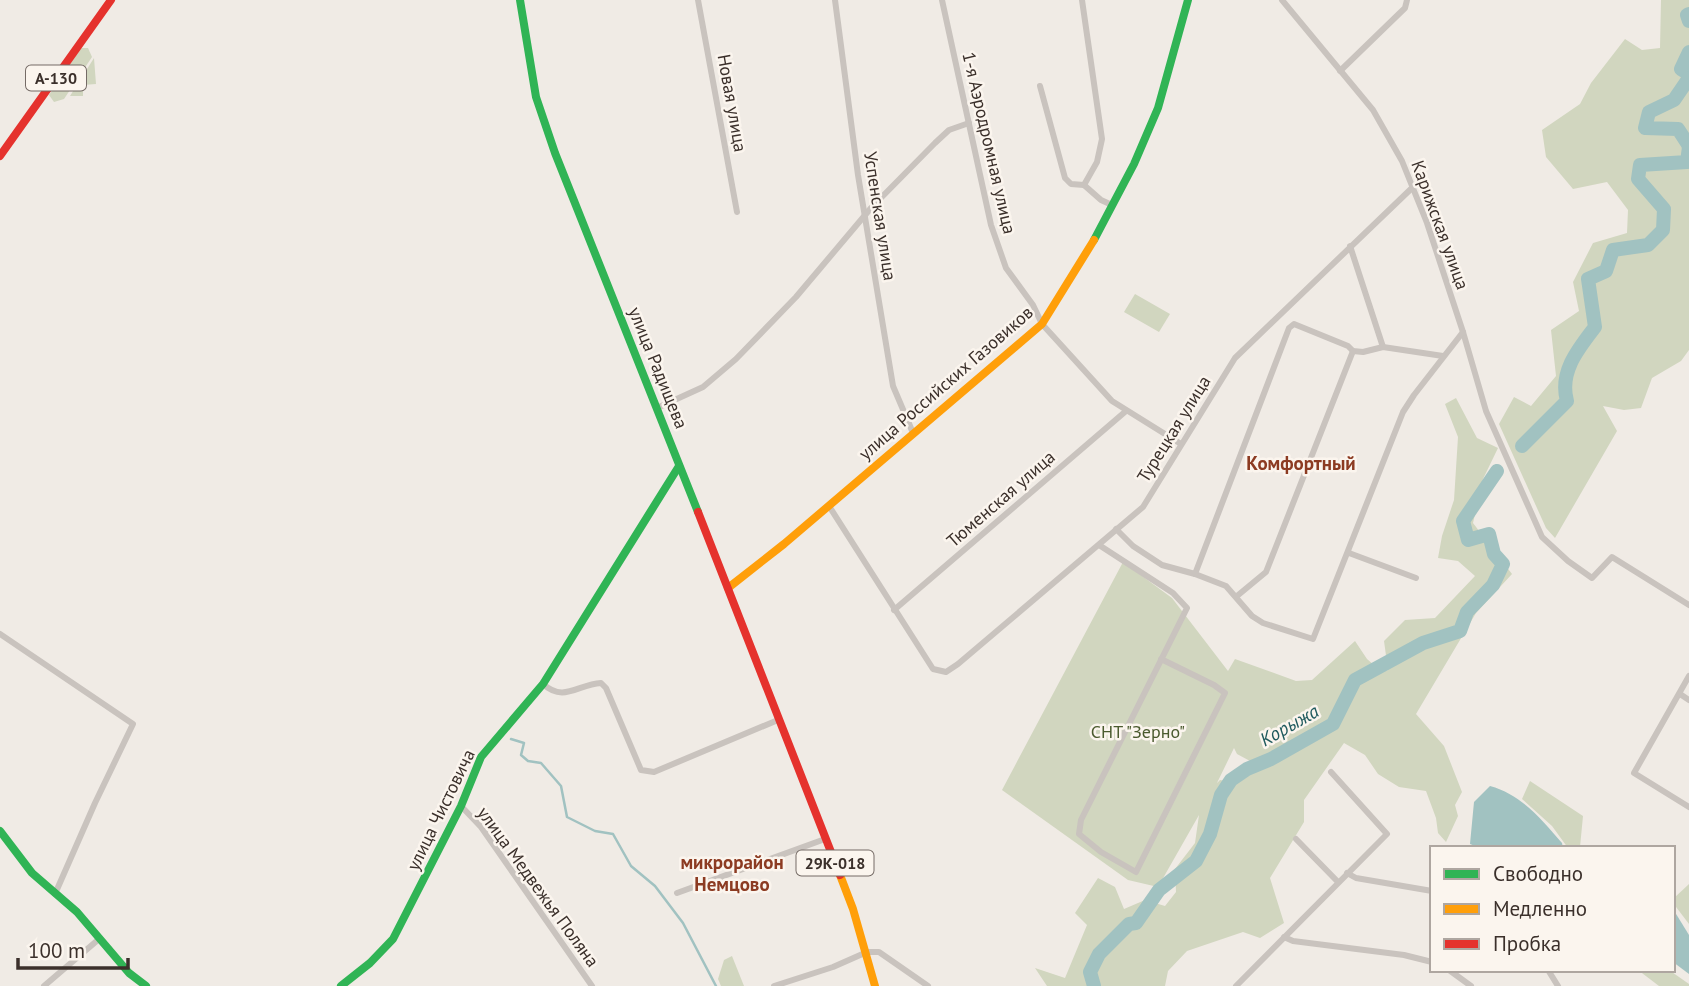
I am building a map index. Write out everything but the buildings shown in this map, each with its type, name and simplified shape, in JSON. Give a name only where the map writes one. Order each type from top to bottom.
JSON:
[{"type":"main road","name":"А-130","points":[[0,156],[111,0]]},
{"type":"main road","name":"улица Радищева","points":[[520,0],[533,84],[545,123],[825,839]]},
{"type":"main road","name":"улица Российских Газовиков","points":[[728,588],[829,506],[1042,324],[1071,279],[1135,161],[1158,109],[1173,64],[1188,0]]},
{"type":"main road","name":"улица Чистовича","points":[[341,986],[370,963],[393,939],[461,806],[481,757],[543,684],[679,466]]},
{"type":"main road","points":[[0,831],[32,873],[77,912],[129,973],[146,986]]},
{"type":"main road","name":"29К-018","points":[[825,839],[853,909],[875,986]]},
{"type":"street","name":"Новая улица","points":[[698,0],[737,212]]},
{"type":"street","name":"Успенская улица","points":[[835,0],[865,215],[893,386],[913,433]]},
{"type":"street","name":"1-я Аэродромная улица","points":[[942,0],[991,225],[1006,268],[1033,305],[1042,324],[1112,401],[1181,444]]},
{"type":"street","points":[[1082,0],[1102,139],[1097,162],[1084,185]]},
{"type":"street","name":"Карижская улица","points":[[1282,0],[1373,110],[1402,161],[1463,332],[1486,411],[1542,537],[1592,578],[1612,557],[1689,605]]},
{"type":"street","points":[[1340,71],[1405,8],[1407,0]]},
{"type":"street","points":[[1041,86],[1066,178],[1071,184],[1084,185],[1101,200],[1112,205]]},
{"type":"street","points":[[657,408],[703,387],[736,359],[796,297],[865,215],[949,130],[970,123]]},
{"type":"street","name":"Турецкая улица","points":[[894,610],[933,669],[946,672],[1143,507],[1234,358],[1413,187]]},
{"type":"street","points":[[1350,246],[1383,347]]},
{"type":"street","points":[[1195,574],[1289,328],[1294,324],[1349,346],[1353,351],[1363,352],[1383,347],[1443,356]]},
{"type":"street","points":[[1116,529],[1133,546],[1161,565],[1226,586],[1251,616],[1263,623],[1313,639],[1403,412],[1463,332]]},
{"type":"street","points":[[1237,596],[1266,572],[1353,351]]},
{"type":"street","name":"Тюменская улица","points":[[894,610],[1126,411]]},
{"type":"street","points":[[829,506],[894,610]]},
{"type":"street","points":[[1098,545],[1173,593],[1186,608],[1081,820],[1079,834],[1101,852],[1136,872],[1225,693],[1161,659]]},
{"type":"street","points":[[1349,553],[1416,578]]},
{"type":"street","points":[[0,634],[133,724],[55,894]]},
{"type":"street","points":[[1689,676],[1634,773],[1689,807]]},
{"type":"street","points":[[543,684],[552,692],[570,693],[601,683],[606,688],[641,770],[654,772],[778,720]]},
{"type":"street","points":[[1680,694],[1689,700]]},
{"type":"street","points":[[1236,986],[1387,834],[1331,772]]},
{"type":"street","name":"улица Медвежья Поляна","points":[[461,806],[481,827],[592,986]]},
{"type":"street","points":[[677,893],[825,839]]},
{"type":"street","points":[[1296,839],[1338,882]]},
{"type":"street","points":[[1347,873],[1356,878],[1430,891]]},
{"type":"street","points":[[1284,937],[1293,941],[1404,955],[1430,962]]},
{"type":"street","points":[[44,986],[99,939]]},
{"type":"street","points":[[774,986],[833,967],[867,952],[879,952],[928,986]]},
{"type":"street","points":[[1452,972],[1471,986]]},
{"type":"green space","points":[[1661,0],[1689,0],[1689,350],[1681,361],[1652,378],[1641,408],[1624,410],[1603,406],[1617,431],[1555,538],[1546,528],[1499,424],[1514,397],[1531,406],[1556,376],[1551,330],[1579,311],[1573,282],[1593,243],[1627,233],[1628,210],[1607,182],[1573,189],[1546,157],[1542,130],[1580,104],[1591,83],[1625,39],[1642,50],[1660,48]]},
{"type":"green space","points":[[81,48],[88,48],[92,57],[64,99],[54,102],[49,95]]},
{"type":"green space","points":[[94,58],[96,84],[83,85],[83,96],[70,96]]},
{"type":"green space","points":[[1135,294],[1170,314],[1159,332],[1124,312]]},
{"type":"green space","name":"СНТ \"Зерно\"","points":[[1456,398],[1477,438],[1498,448],[1483,479],[1473,523],[1512,574],[1476,613],[1416,714],[1444,746],[1462,792],[1455,805],[1458,816],[1446,842],[1438,833],[1436,818],[1426,791],[1399,787],[1378,774],[1365,755],[1344,743],[1304,800],[1304,822],[1270,878],[1284,923],[1260,938],[1243,932],[1187,951],[1168,971],[1165,986],[1047,986],[1035,968],[1065,978],[1087,925],[1075,913],[1098,878],[1115,887],[1124,909],[1145,900],[1165,906],[1176,892],[1175,869],[1195,843],[1199,815],[1158,887],[1128,880],[1002,790],[1123,562],[1172,598],[1228,671],[1235,659],[1296,681],[1312,680],[1355,641],[1367,659],[1382,672],[1388,670],[1384,641],[1405,620],[1435,618],[1475,576],[1458,561],[1438,558],[1454,500],[1458,437],[1445,404]],"holes":[[[1234,748],[1237,754],[1250,761],[1252,773],[1238,783],[1220,780],[1217,783]]]},
{"type":"green space","points":[[1530,781],[1583,816],[1580,846],[1567,846],[1552,826],[1522,799]]},
{"type":"green space","points":[[1689,884],[1689,924],[1675,906],[1675,897]]},
{"type":"green space","points":[[732,956],[744,986],[721,986],[718,979],[724,960]]},
{"type":"green space","points":[[1641,972],[1672,972],[1689,984],[1689,986],[1659,986]]},
{"type":"water","points":[[1490,786],[1512,795],[1546,825],[1563,846],[1470,844],[1474,802]]},
{"type":"water","points":[[1675,912],[1689,935],[1689,974],[1675,964]]},
{"type":"waterway","name":"Корыжа","points":[[1689,14],[1689,21]]},
{"type":"waterway","name":"Корыжа","points":[[1689,52],[1681,69],[1689,74]]},
{"type":"waterway","name":"Корыжа","points":[[1689,78],[1674,100],[1649,112],[1645,128],[1678,129],[1689,146]]},
{"type":"waterway","name":"Корыжа","points":[[1522,446],[1567,401],[1565,390],[1568,371],[1577,352],[1595,327],[1588,279],[1606,271],[1613,250],[1648,245],[1663,230],[1664,209],[1638,179],[1640,165],[1687,162],[1689,147]]},
{"type":"waterway","name":"Корыжа","points":[[1094,986],[1090,972],[1099,954],[1129,924],[1136,923],[1159,890],[1196,861],[1210,834],[1221,795],[1231,780],[1333,724],[1355,680],[1423,643],[1460,631],[1467,612],[1493,585],[1503,564],[1494,554],[1489,534],[1468,540],[1463,521],[1497,471]]},
{"type":"waterway","points":[[511,739],[524,743],[521,755],[528,761],[541,763],[561,786],[567,817],[595,831],[613,834],[631,866],[655,886],[683,923],[716,986]]},
{"type":"traffic: fast","points":[[520,0],[536,97],[555,153],[698,512]]},
{"type":"traffic: fast","points":[[1094,240],[1134,164],[1158,108],[1188,0]]},
{"type":"traffic: fast","points":[[341,986],[370,963],[393,939],[461,806],[481,757],[543,684],[679,466]]},
{"type":"traffic: fast","points":[[0,831],[32,873],[77,912],[129,973],[146,986]]},
{"type":"traffic: slow","points":[[728,588],[784,544],[1042,324],[1094,240]]},
{"type":"traffic: slow","points":[[840,875],[853,909],[875,986]]},
{"type":"traffic: jam","points":[[0,156],[111,0]]},
{"type":"traffic: jam","points":[[698,512],[840,875]]},
{"type":"district","name":"Комфортный","points":[[1301,463]]},
{"type":"district","name":"микрорайон Немцово","points":[[732,873]]}]
